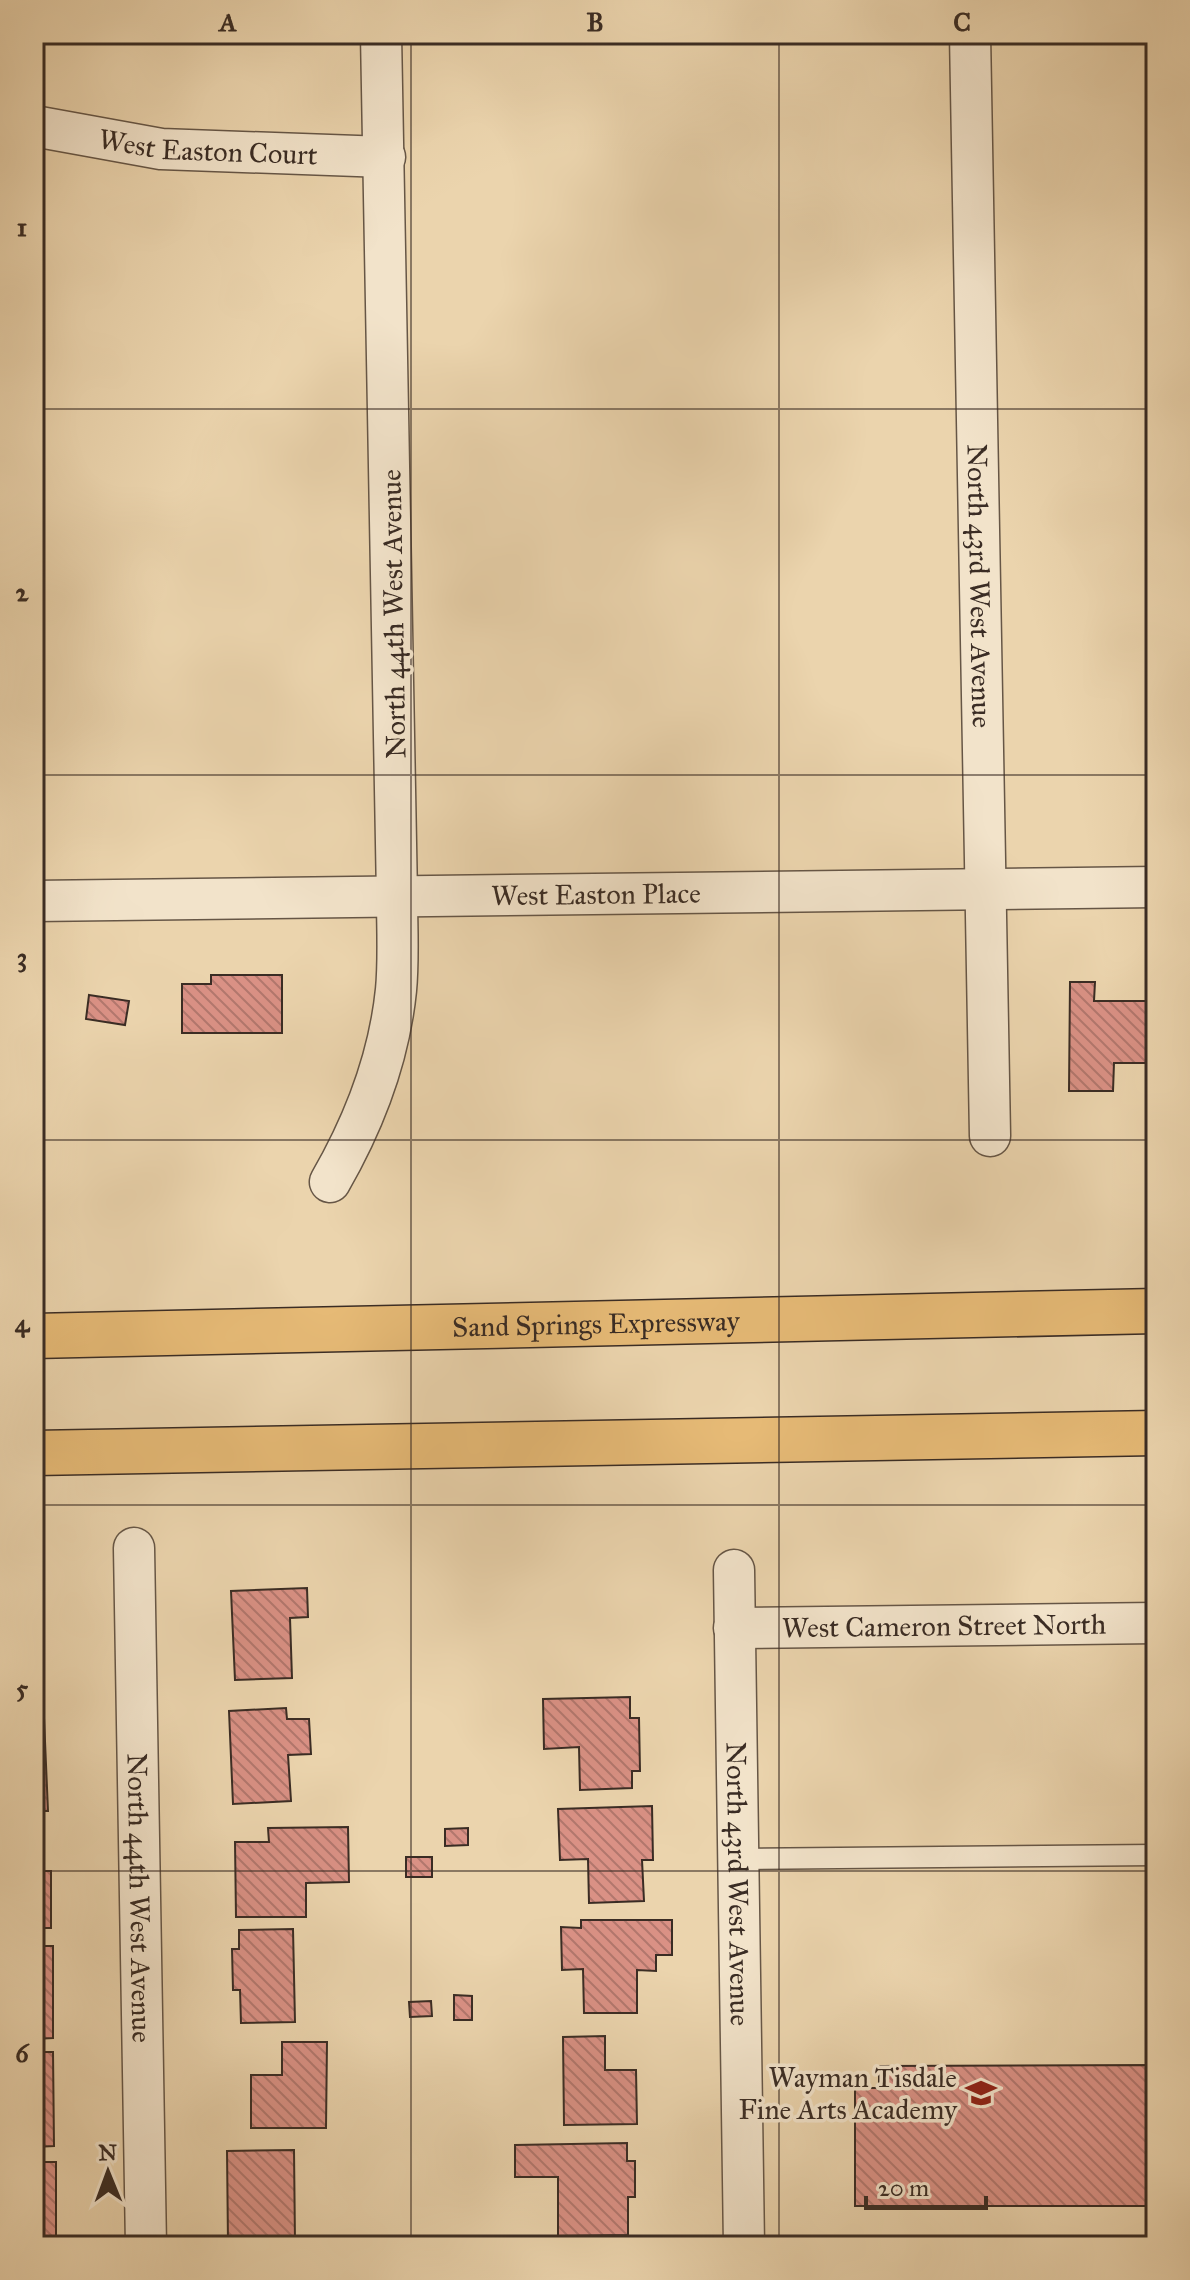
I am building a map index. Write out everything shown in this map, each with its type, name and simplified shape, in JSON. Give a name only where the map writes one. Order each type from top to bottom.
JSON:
[{"type":"highway","name":"Sand Springs Expressway","points":[[34,1336],[1156,1311]]},
{"type":"highway","points":[[34,1453],[1156,1433]]},
{"type":"street","name":"North 44th West Avenue","points":[[330,1182],[368,1106],[388,1034],[396,989],[397,897],[381,34]]},
{"type":"street","name":"North 43rd West Avenue","points":[[970,34],[990,1136]]},
{"type":"street","name":"West Easton Court","points":[[34,126],[161,149],[385,157]]},
{"type":"street","name":"West Easton Place","points":[[34,901],[1156,887]]},
{"type":"street","name":"North 44th West Avenue","points":[[134,1548],[146,2246]]},
{"type":"street","name":"North 43rd West Avenue","points":[[734,1570],[744,2246]]},
{"type":"street","name":"West Cameron Street North","points":[[734,1628],[1156,1623]]},
{"type":"lane","points":[[738,1859],[1156,1855]]},
{"type":"building","points":[[211,975],[282,975],[282,1033],[182,1033],[182,984],[211,984]]},
{"type":"building","points":[[1070,982],[1095,982],[1094,1001],[1148,1001],[1147,1063],[1114,1063],[1113,1091],[1069,1091]]},
{"type":"building","points":[[89,995],[129,1001],[125,1025],[86,1019]]},
{"type":"building","points":[[34,1581],[36,1628],[43,1628],[44,1653],[37,1653],[38,1673],[34,1673]]},
{"type":"building","points":[[307,1588],[308,1617],[290,1618],[292,1678],[235,1680],[231,1591]]},
{"type":"building","points":[[630,1697],[630,1718],[639,1718],[640,1771],[632,1771],[632,1788],[580,1790],[579,1747],[544,1749],[543,1699]]},
{"type":"building","points":[[286,1708],[287,1719],[309,1719],[311,1754],[288,1755],[291,1801],[233,1804],[229,1711]]},
{"type":"building","points":[[34,1718],[44,1718],[48,1811],[34,1811]]},
{"type":"building","points":[[652,1806],[653,1860],[642,1860],[644,1901],[589,1903],[588,1859],[560,1860],[558,1809]]},
{"type":"building","points":[[348,1827],[349,1882],[306,1883],[306,1917],[236,1917],[235,1842],[269,1842],[268,1828]]},
{"type":"building","points":[[468,1828],[468,1845],[445,1846],[445,1829]]},
{"type":"building","points":[[406,1857],[432,1857],[432,1877],[406,1877]]},
{"type":"building","points":[[34,1871],[51,1871],[51,1928],[34,1928]]},
{"type":"building","points":[[581,1920],[672,1920],[672,1955],[656,1955],[656,1971],[637,1970],[637,2013],[584,2013],[583,1969],[562,1970],[561,1927],[581,1928]]},
{"type":"building","points":[[293,1929],[295,2022],[241,2023],[240,1990],[233,1990],[232,1949],[239,1949],[239,1930]]},
{"type":"building","points":[[34,1946],[53,1946],[53,2038],[34,2039]]},
{"type":"building","points":[[454,1995],[472,1996],[472,2020],[454,2020]]},
{"type":"building","points":[[431,2001],[432,2016],[410,2017],[409,2002]]},
{"type":"building","points":[[605,2036],[605,2070],[636,2070],[637,2124],[564,2125],[563,2037]]},
{"type":"building","points":[[282,2042],[327,2042],[326,2128],[251,2128],[251,2075],[282,2075]]},
{"type":"building","points":[[34,2052],[53,2052],[54,2146],[34,2147]]},
{"type":"building","points":[[1156,2065],[1156,2206],[855,2206],[855,2088],[879,2088],[879,2066]]},
{"type":"building","points":[[627,2143],[627,2161],[635,2161],[635,2197],[628,2197],[628,2235],[558,2236],[558,2177],[515,2177],[515,2145]]},
{"type":"building","points":[[294,2150],[295,2242],[228,2243],[227,2151]]},
{"type":"building","points":[[34,2162],[56,2162],[56,2246],[34,2246]]},
{"type":"place","name":"Wayman Tisdale Fine Arts Academy","points":[[981,2093]]}]
